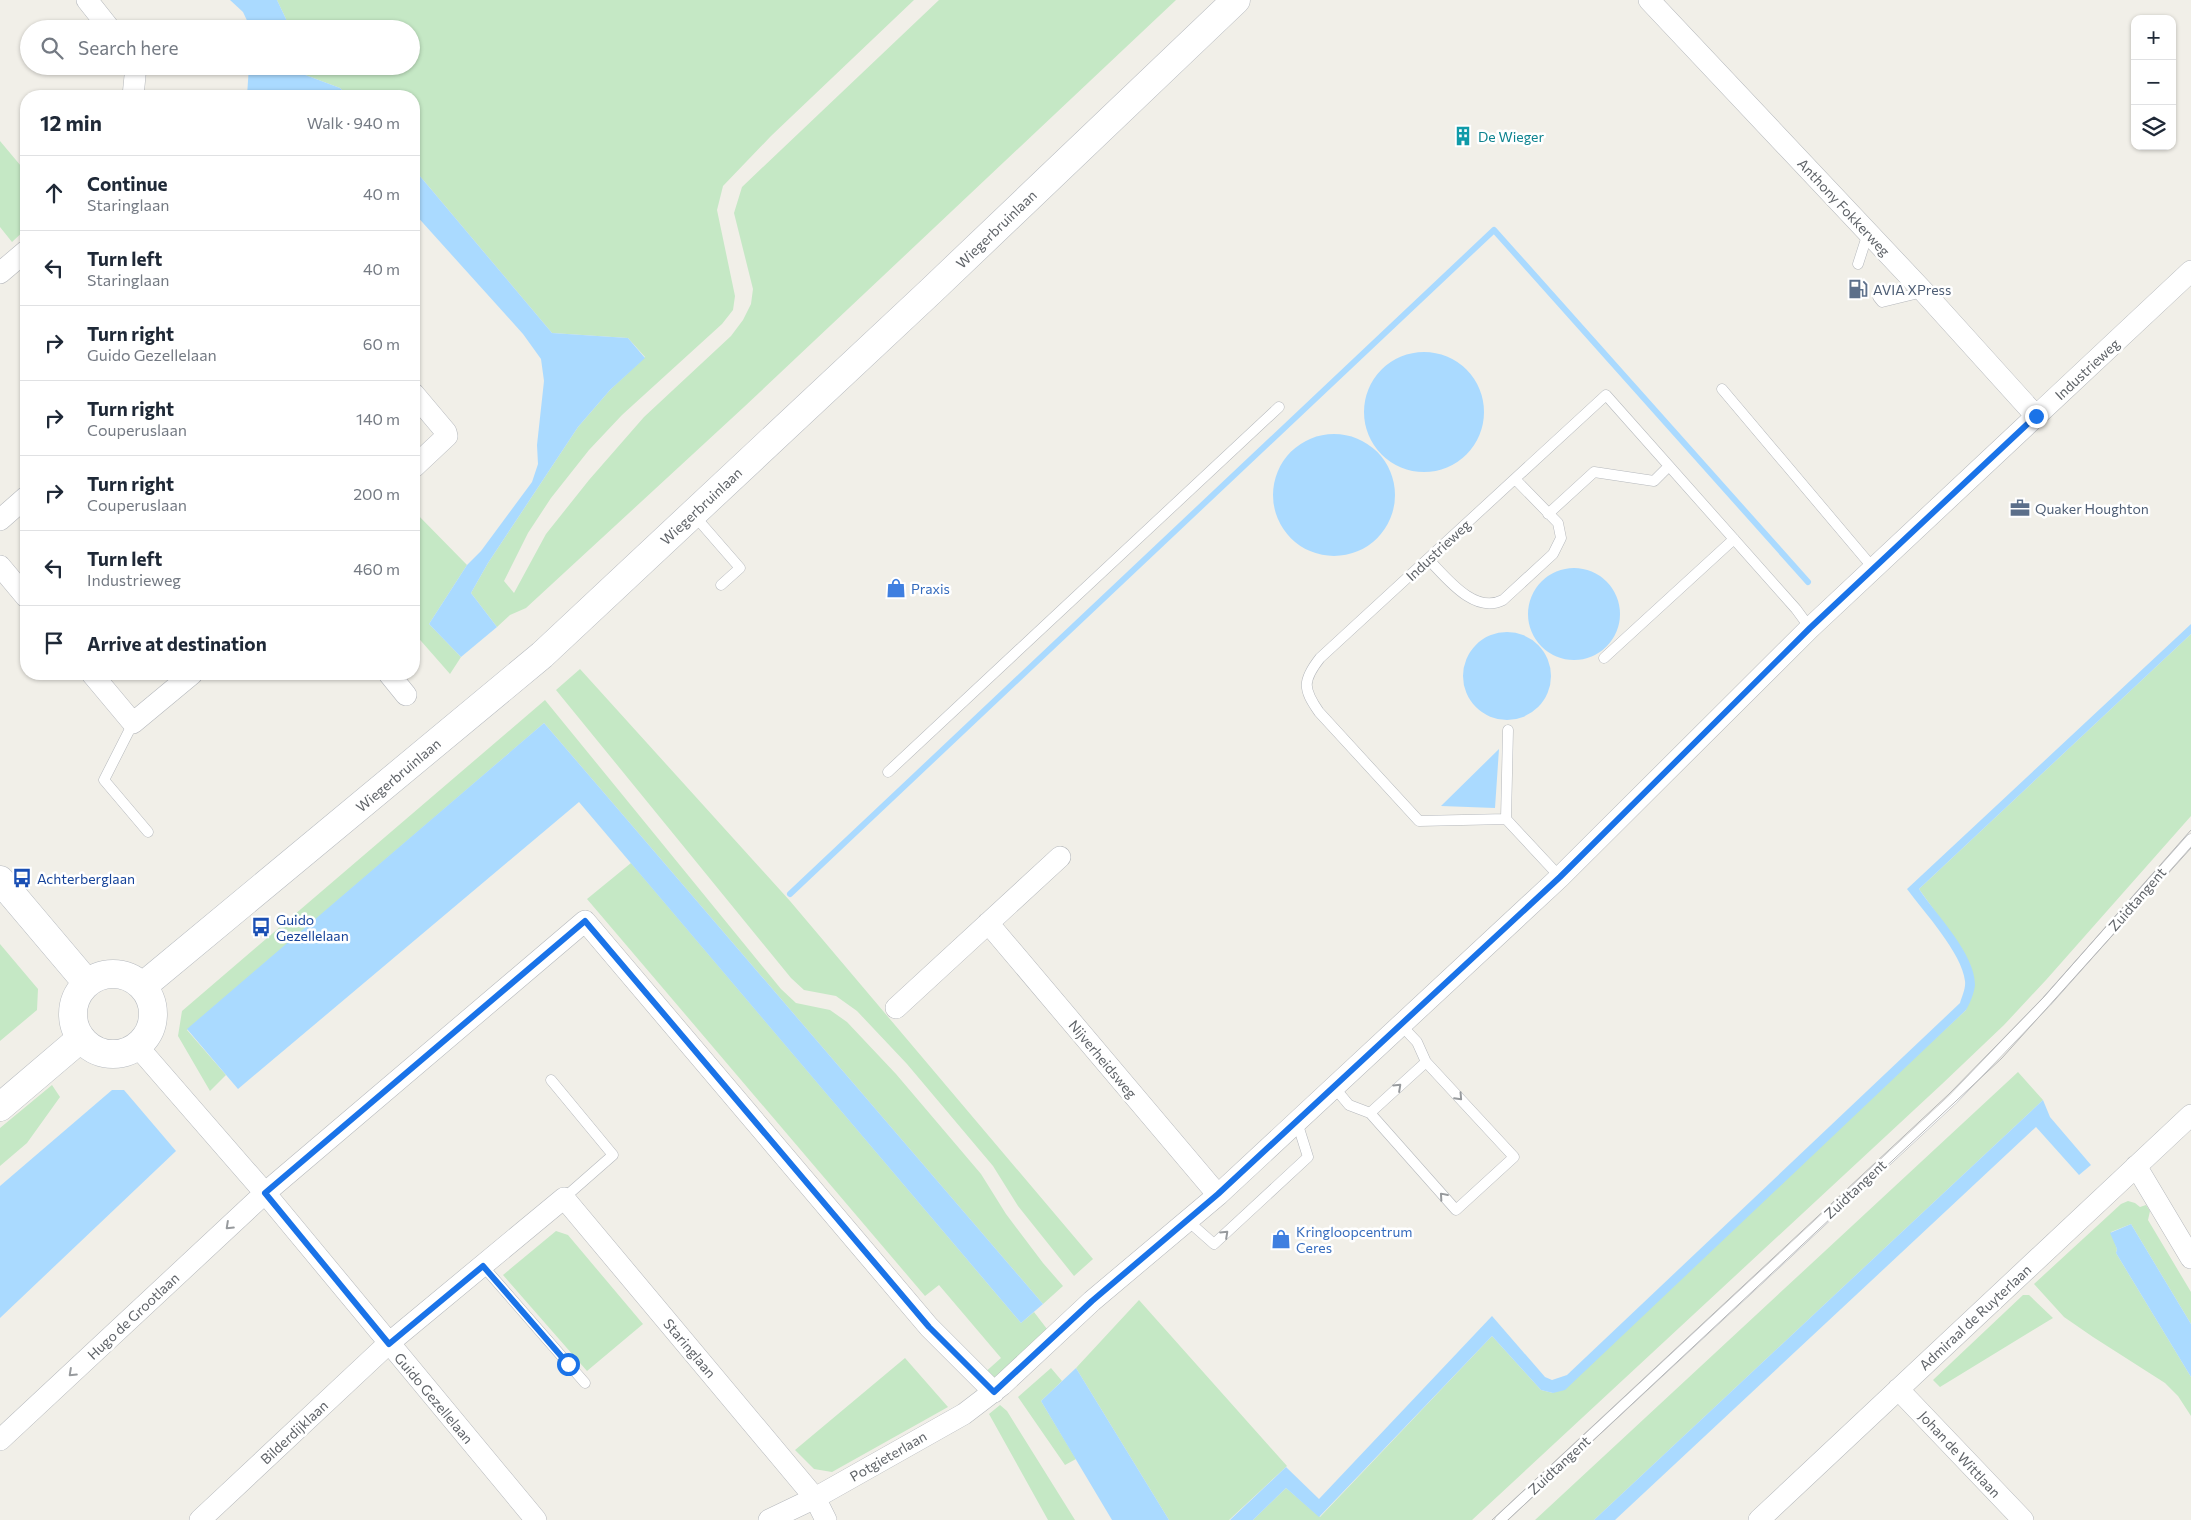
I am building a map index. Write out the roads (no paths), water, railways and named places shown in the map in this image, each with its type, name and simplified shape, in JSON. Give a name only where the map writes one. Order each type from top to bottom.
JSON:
[{"type":"street","points":[[86,0],[103,20]]},
{"type":"street","name":"Wiegerbruinlaan","points":[[143,986],[507,685],[924,297],[1236,0]]},
{"type":"street","name":"Anthony Fokkerweg","points":[[1649,0],[1924,292],[2036,416]]},
{"type":"street","points":[[134,90],[135,75]]},
{"type":"street","points":[[0,273],[20,256]]},
{"type":"street","name":"Industrieweg","points":[[998,1389],[1092,1301],[1218,1194],[1560,877],[1810,628],[2191,271]]},
{"type":"street","points":[[420,401],[446,432],[447,436],[420,461]]},
{"type":"street","points":[[0,520],[20,502]]},
{"type":"street","points":[[0,566],[20,590]]},
{"type":"street","points":[[97,680],[133,723],[185,680]]},
{"type":"street","points":[[394,680],[406,695]]},
{"type":"street","points":[[896,1008],[1060,856]]},
{"type":"street","points":[[0,880],[87,983]]},
{"type":"street","name":"Hugo de Grootlaan","points":[[0,1440],[265,1193],[585,921],[929,1327],[998,1389]]},
{"type":"street","name":"Nijverheidsweg","points":[[988,923],[1218,1194]]},
{"type":"street","points":[[116,974],[134,979],[143,986],[152,1001],[154,1018],[149,1034],[138,1046],[124,1054],[108,1055],[92,1050],[80,1039],[74,1025],[72,1009],[77,995],[87,983],[98,976],[116,974]]},
{"type":"street","points":[[0,1107],[80,1039]]},
{"type":"street","name":"Guido Gezellelaan","points":[[138,1046],[265,1193],[536,1520]]},
{"type":"street","name":"Admiraal de Ruyterlaan","points":[[1768,1517],[1898,1389],[2191,1115]]},
{"type":"street","points":[[2136,1166],[2191,1258]]},
{"type":"street","points":[[389,1344],[564,1198]]},
{"type":"street","name":"Staringlaan","points":[[564,1198],[815,1498],[826,1520]]},
{"type":"street","name":"Bilderdijklaan","points":[[200,1520],[389,1344]]},
{"type":"street","name":"Potgieterlaan","points":[[769,1520],[815,1498],[964,1414],[998,1389]]},
{"type":"street","name":"Johan de Wittlaan","points":[[1898,1389],[2023,1520]]},
{"type":"lane","points":[[1858,264],[1868,233]]},
{"type":"lane","points":[[1878,298],[1882,302],[1924,292]]},
{"type":"lane","points":[[1722,389],[1874,569]]},
{"type":"lane","name":"Industrieweg","points":[[1506,818],[1418,821],[1319,712],[1305,689],[1309,672],[1320,658],[1606,395],[1810,628]]},
{"type":"lane","points":[[888,772],[1279,407]]},
{"type":"lane","points":[[1548,514],[1594,472],[1654,481],[1669,466]]},
{"type":"lane","points":[[1428,559],[1462,592],[1485,604],[1497,603],[1503,600],[1558,546],[1561,538],[1558,524],[1515,479]]},
{"type":"lane","points":[[692,514],[740,568],[721,585]]},
{"type":"lane","points":[[1604,658],[1734,539]]},
{"type":"lane","points":[[133,723],[104,780],[148,832]]},
{"type":"lane","points":[[1508,730],[1506,818],[1560,877]]},
{"type":"lane","name":"Zuidtangent","points":[[1500,1520],[1953,1099],[2046,1001],[2191,839]]},
{"type":"lane","points":[[1334,1087],[1349,1105],[1370,1113],[1456,1210],[1514,1157],[1426,1062],[1417,1042],[1401,1025]]},
{"type":"lane","points":[[1370,1113],[1426,1062]]},
{"type":"lane","points":[[551,1080],[613,1155],[564,1198]]},
{"type":"lane","points":[[1188,1221],[1214,1244],[1308,1156],[1297,1122]]},
{"type":"lane","points":[[483,1266],[585,1383]]},
{"type":"water","points":[[230,0],[277,0],[286,20],[247,20],[243,12]]},
{"type":"water","points":[[248,75],[305,75],[342,90],[247,90]]},
{"type":"water","points":[[420,176],[552,333],[628,338],[645,358],[610,390],[578,427],[488,563],[471,593],[497,627],[461,657],[429,624],[467,565],[481,551],[532,482],[538,464],[537,445],[544,381],[541,359],[523,334],[420,220]]},
{"type":"water","points":[[1424,352],[1436,353],[1447,357],[1457,362],[1466,370],[1474,379],[1479,389],[1483,400],[1483,424],[1479,435],[1474,445],[1466,454],[1457,462],[1447,467],[1436,471],[1424,472],[1412,471],[1401,467],[1391,462],[1382,454],[1374,445],[1369,435],[1365,424],[1364,412],[1365,400],[1369,389],[1374,379],[1382,370],[1391,362],[1401,357],[1412,353]]},
{"type":"water","points":[[1334,434],[1357,439],[1377,452],[1390,472],[1395,495],[1390,518],[1377,538],[1357,551],[1334,556],[1311,551],[1291,538],[1278,518],[1273,495],[1278,472],[1291,452],[1311,439]]},
{"type":"water","points":[[1565,568],[1583,568],[1600,575],[1613,588],[1620,605],[1620,623],[1613,640],[1600,653],[1583,660],[1565,660],[1548,653],[1535,640],[1528,623],[1528,605],[1535,588],[1548,575]]},
{"type":"water","points":[[2191,624],[2191,634],[1919,889],[1962,947],[1969,960],[1975,985],[1972,998],[1966,1010],[1565,1390],[1553,1393],[1541,1390],[1492,1336],[1319,1517],[1286,1488],[1253,1520],[1230,1520],[1286,1467],[1319,1499],[1492,1316],[1545,1377],[1552,1380],[1567,1375],[1960,1003],[1965,981],[1957,958],[1941,933],[1907,889]]},
{"type":"water","points":[[1507,632],[1524,636],[1538,645],[1547,659],[1551,676],[1547,693],[1538,707],[1524,716],[1507,720],[1490,716],[1476,707],[1467,693],[1463,676],[1467,659],[1476,645],[1490,636]]},
{"type":"water","points":[[544,723],[1043,1304],[1021,1323],[579,802],[238,1089],[187,1029]]},
{"type":"water","points":[[1499,749],[1495,808],[1441,806]]},
{"type":"water","points":[[112,1090],[124,1090],[176,1151],[0,1318],[0,1186]]},
{"type":"water","points":[[2043,1100],[2050,1117],[2091,1165],[2079,1175],[2036,1127],[1615,1520],[1594,1520]]},
{"type":"water","points":[[2131,1224],[2191,1324],[2191,1377],[2116,1253],[2117,1249],[2110,1233]]},
{"type":"water","points":[[1076,1368],[1169,1520],[1112,1520],[1041,1401]]},
{"type":"waterway","points":[[790,894],[1494,230],[1808,582]]},
{"type":"tram line","points":[[1492,1520],[1949,1094],[2043,998],[2191,830]]},
{"type":"tram line","points":[[1508,1520],[2002,1058],[2191,848]]},
{"type":"place","name":"De Wieger","points":[[1463,136]]},
{"type":"place","name":"AVIA XPress","points":[[1858,289]]},
{"type":"place","name":"Quaker Houghton","points":[[2020,508]]},
{"type":"place","name":"Praxis","points":[[896,588]]},
{"type":"place","name":"Achterberglaan","points":[[22,878]]},
{"type":"place","name":"Guido Gezellelaan","points":[[261,927]]},
{"type":"place","name":"Kringloopcentrum Ceres","points":[[1281,1239]]}]
